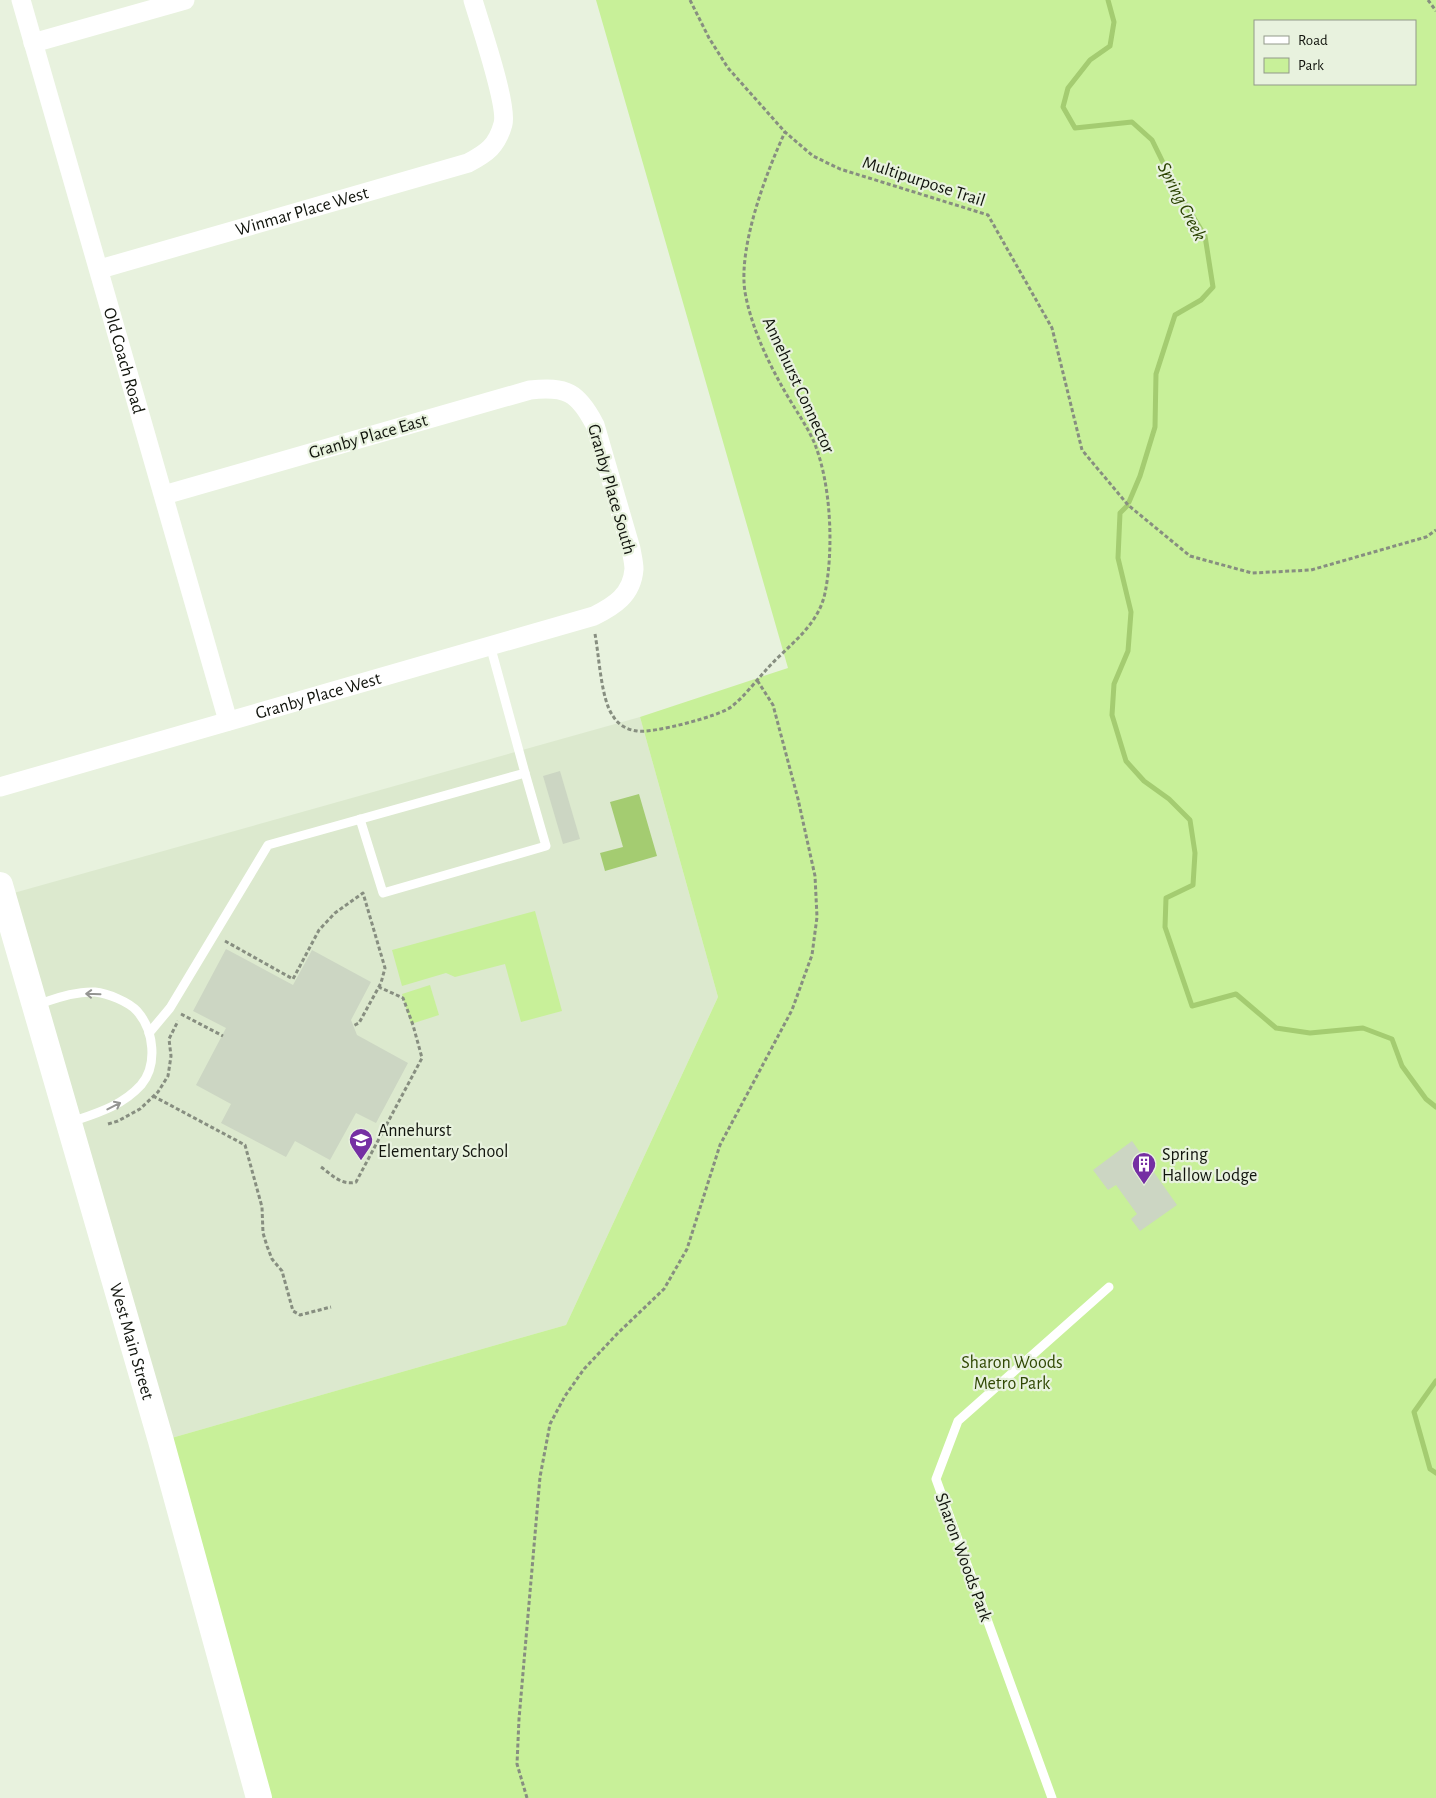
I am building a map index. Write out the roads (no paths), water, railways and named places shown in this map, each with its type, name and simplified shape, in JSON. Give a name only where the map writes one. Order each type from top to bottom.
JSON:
[{"type":"main road","name":"West Main Street","points":[[0,885],[161,1441],[259,1798]]},
{"type":"street","name":"Old Coach Road","points":[[21,0],[228,721]]},
{"type":"street","points":[[34,43],[185,0]]},
{"type":"street","name":"Winmar Place West","points":[[100,270],[468,163],[485,154],[496,140],[503,122],[502,103],[473,0]]},
{"type":"street","name":"Granby Place East","points":[[164,495],[530,390],[552,388],[573,394]]},
{"type":"street","name":"Granby Place South","points":[[573,394],[586,408],[595,425],[631,549],[634,570],[628,590]]},
{"type":"street","name":"Granby Place West","points":[[0,787],[594,616],[614,606],[628,590]]},
{"type":"lane","points":[[360,819],[383,894],[546,846],[490,645]]},
{"type":"lane","points":[[149,1033],[170,1008],[268,846],[525,773]]},
{"type":"lane","points":[[35,1005],[70,994],[96,992],[117,998],[136,1010],[149,1033],[152,1060],[142,1083],[126,1100],[103,1112],[69,1123]]},
{"type":"lane","name":"Sharon Woods Park","points":[[1052,1798],[936,1479],[958,1421],[1109,1287]]},
{"type":"waterway","name":"Spring Creek","points":[[1108,0],[1114,22],[1110,46],[1090,60],[1068,88],[1063,107],[1075,128],[1132,122],[1152,140],[1174,185],[1205,236],[1213,287],[1201,300],[1175,315],[1156,374],[1155,427],[1140,476],[1129,502]]},
{"type":"waterway","name":"Spring Creek","points":[[1127,506],[1120,513],[1118,558],[1131,612],[1128,651],[1114,684],[1112,715],[1126,761],[1144,781],[1169,799],[1190,820],[1195,853],[1193,885],[1166,898],[1165,927],[1192,1006],[1236,994],[1276,1028],[1310,1033],[1363,1028],[1392,1039],[1402,1066],[1426,1099],[1436,1107]]},
{"type":"waterway","name":"Spring Creek","points":[[1436,1381],[1414,1412],[1430,1469],[1436,1473]]},
{"type":"place","name":"Annehurst Elementary School","points":[[361,1161]]},
{"type":"place","name":"Spring Hallow Lodge","points":[[1144,1185]]},
{"type":"park label","name":"Sharon Woods Metro Park","points":[[1012,1372]]}]
